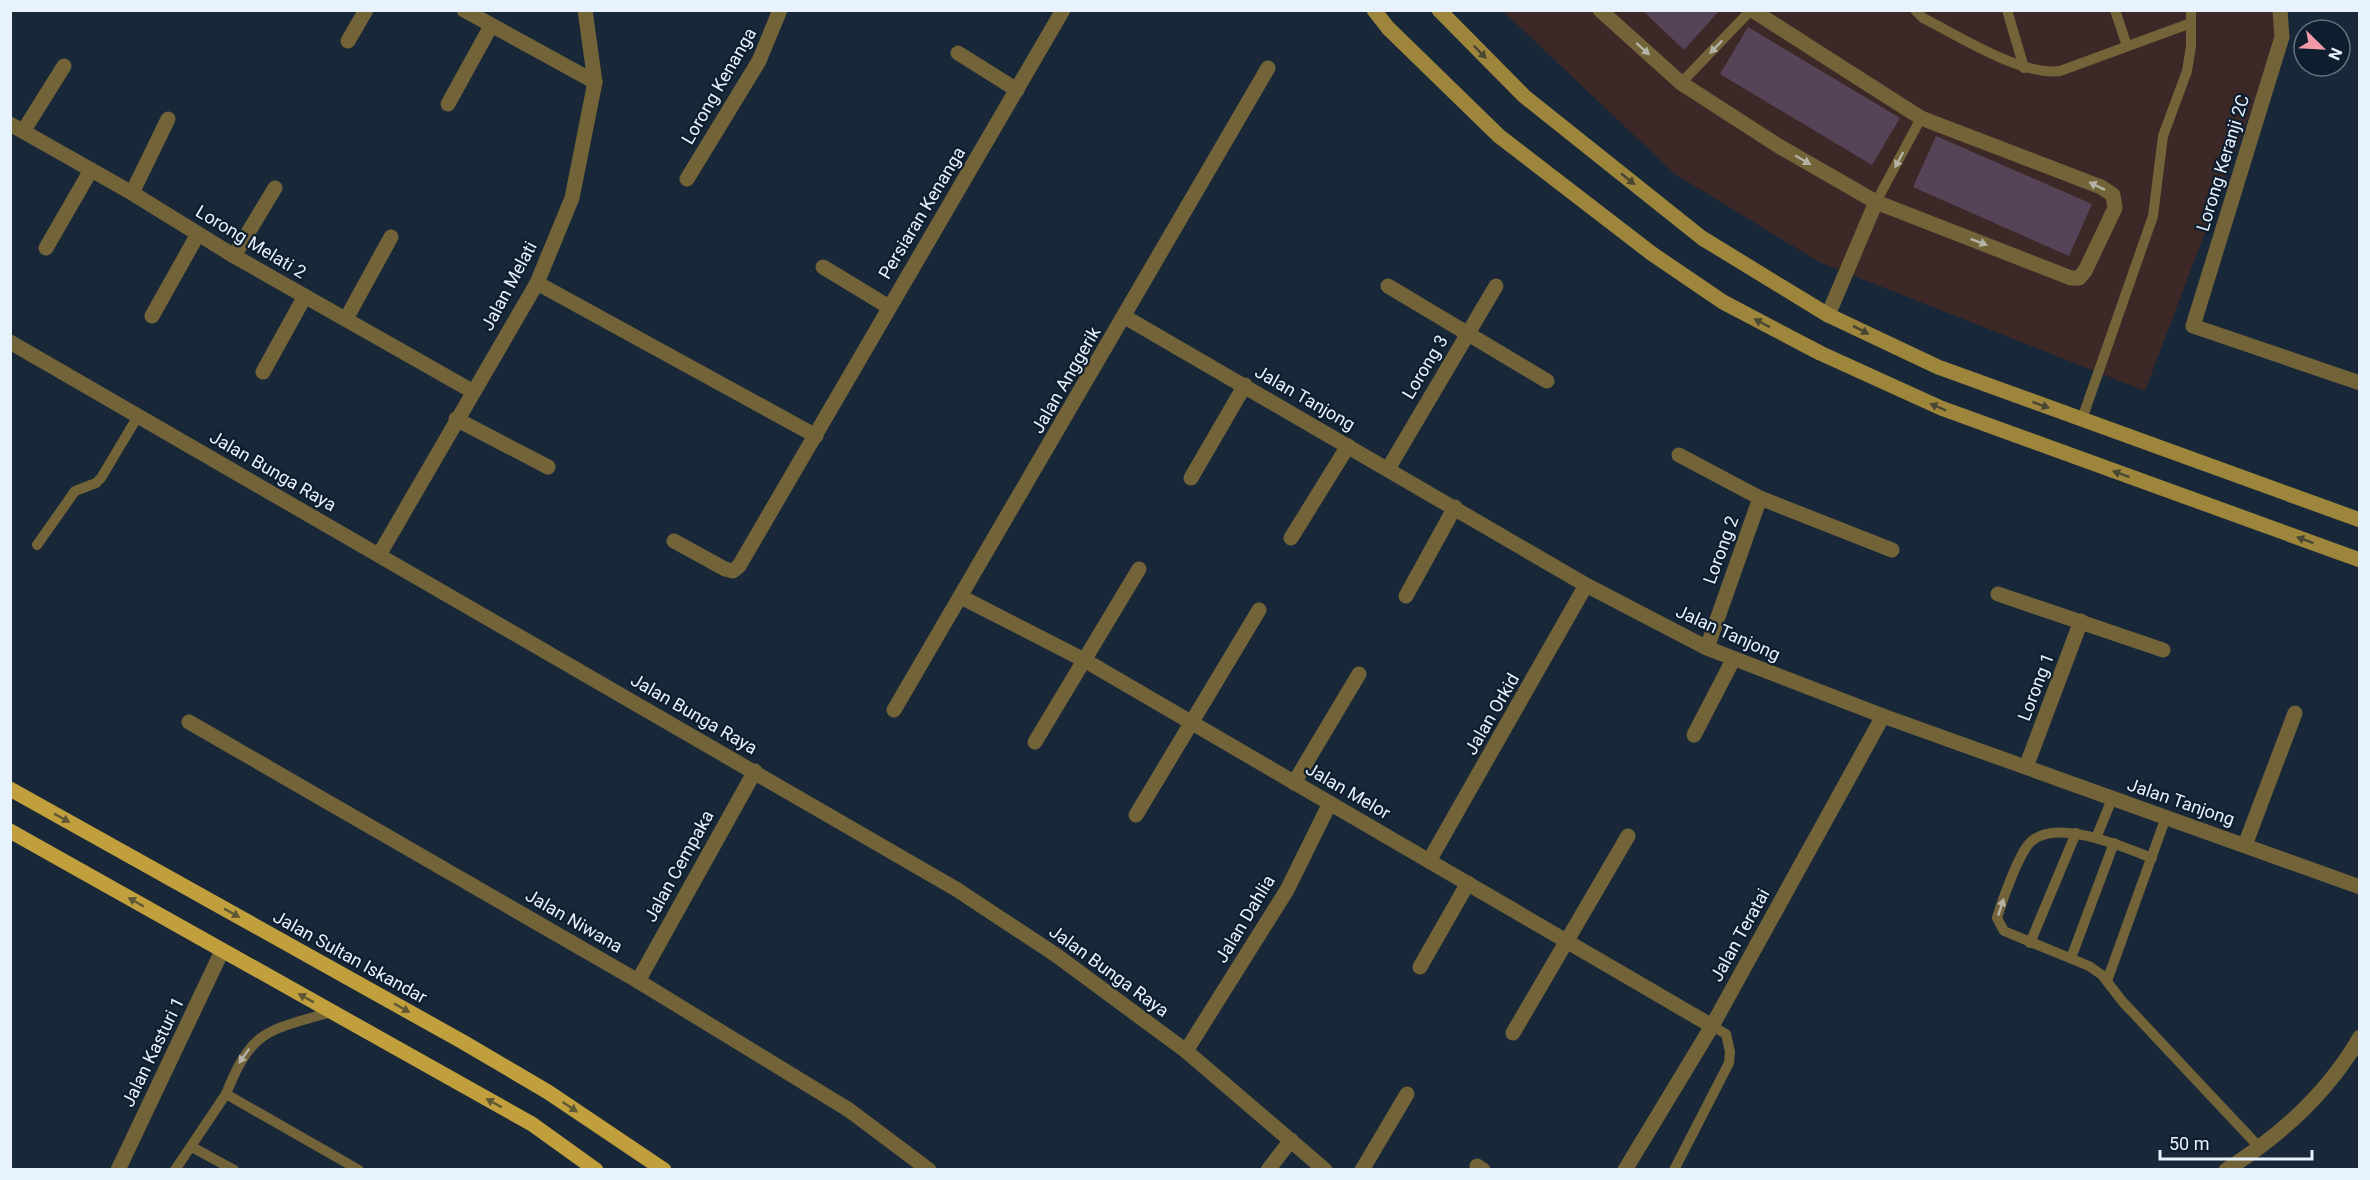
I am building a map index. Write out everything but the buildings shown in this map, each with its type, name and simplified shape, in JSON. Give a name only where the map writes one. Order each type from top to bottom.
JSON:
[{"type":"main road","points":[[1374,10],[1388,28],[1499,136],[1651,253],[1723,302],[1820,353],[1941,408],[2360,560]]},
{"type":"main road","points":[[1439,10],[1524,96],[1702,238],[1827,315],[1938,367],[2360,520]]},
{"type":"main road","name":"Jalan Sultan Iskandar","points":[[10,789],[549,1092],[664,1170]]},
{"type":"main road","points":[[10,831],[532,1124],[596,1170]]},
{"type":"street","points":[[348,41],[366,10]]},
{"type":"street","points":[[464,10],[595,82]]},
{"type":"street","name":"Jalan Melati","points":[[379,555],[472,391],[537,283],[572,198],[595,82],[585,10]]},
{"type":"street","name":"Lorong Kenanga","points":[[687,178],[759,61],[780,10]]},
{"type":"street","name":"Persiaran Kenanga","points":[[674,542],[725,569],[733,571],[739,566],[1063,10]]},
{"type":"street","points":[[1600,10],[1681,83],[1777,146],[1876,202],[2071,278],[2079,278],[2085,271],[2115,208],[2113,195],[2101,187],[1921,118],[1751,10]]},
{"type":"street","name":"Lorong Keranji 2C","points":[[2280,10],[2282,37],[2193,326],[2360,383]]},
{"type":"street","points":[[448,104],[491,26]]},
{"type":"street","points":[[958,52],[1017,90]]},
{"type":"street","points":[[17,127],[64,66]]},
{"type":"street","name":"Jalan Anggerik","points":[[894,710],[1268,68]]},
{"type":"street","points":[[132,193],[168,119]]},
{"type":"street","name":"Lorong Melati 2","points":[[17,127],[132,193],[234,256],[472,391]]},
{"type":"street","points":[[46,248],[92,170]]},
{"type":"street","points":[[234,256],[275,188]]},
{"type":"street","points":[[1827,315],[1876,202]]},
{"type":"street","points":[[152,316],[198,234]]},
{"type":"street","points":[[346,319],[391,237]]},
{"type":"street","points":[[823,267],[889,307]]},
{"type":"street","points":[[537,283],[816,436]]},
{"type":"street","points":[[1388,286],[1547,381]]},
{"type":"street","name":"Lorong 3","points":[[1388,469],[1496,286]]},
{"type":"street","points":[[263,372],[305,296]]},
{"type":"street","name":"Jalan Tanjong","points":[[1125,317],[1586,585],[1707,648],[1733,660],[1883,716],[2360,887]]},
{"type":"street","name":"Jalan Bunga Raya","points":[[10,342],[956,889],[1056,955],[1186,1051],[1324,1170]]},
{"type":"street","points":[[1191,478],[1245,385]]},
{"type":"street","points":[[456,419],[548,467]]},
{"type":"street","points":[[1291,538],[1348,446]]},
{"type":"street","points":[[1679,455],[1760,498],[1892,550]]},
{"type":"street","name":"Lorong 2","points":[[1707,648],[1760,498]]},
{"type":"street","points":[[1406,596],[1455,507]]},
{"type":"street","points":[[1035,742],[1086,661],[1139,569]]},
{"type":"street","name":"Jalan Orkid","points":[[1429,861],[1586,585]]},
{"type":"street","points":[[1998,594],[2163,650]]},
{"type":"street","name":"Jalan Melor","points":[[961,597],[1086,661],[1712,1026]]},
{"type":"street","points":[[1136,815],[1259,610]]},
{"type":"street","name":"Lorong 1","points":[[2026,767],[2081,621]]},
{"type":"street","points":[[1694,735],[1733,660]]},
{"type":"street","points":[[1294,783],[1359,674]]},
{"type":"street","points":[[2245,845],[2295,713]]},
{"type":"street","name":"Jalan Teratai","points":[[1625,1170],[1712,1026],[1883,716]]},
{"type":"street","name":"Jalan Niwana","points":[[189,722],[638,981],[849,1110],[929,1170]]},
{"type":"street","name":"Jalan Cempaka","points":[[638,981],[754,771]]},
{"type":"street","name":"Jalan Dahlia","points":[[1186,1051],[1287,890],[1330,803]]},
{"type":"street","points":[[1513,1033],[1628,836]]},
{"type":"street","points":[[1420,967],[1468,883]]},
{"type":"street","name":"Jalan Kasturi 1","points":[[118,1170],[222,951]]},
{"type":"street","points":[[2226,1170],[2260,1148],[2311,1104],[2349,1056],[2360,1037]]},
{"type":"street","points":[[1362,1170],[1407,1094]]},
{"type":"street","points":[[1268,1170],[1291,1140]]},
{"type":"lane","points":[[1681,83],[1751,10]]},
{"type":"lane","points":[[1915,10],[1923,18],[2024,68],[2046,73],[2060,71],[2191,23]]},
{"type":"lane","points":[[2007,10],[2024,68]]},
{"type":"lane","points":[[2115,10],[2127,46]]},
{"type":"lane","points":[[2082,419],[2153,216],[2163,136],[2187,72],[2191,10]]},
{"type":"lane","points":[[1876,202],[1921,118]]},
{"type":"lane","points":[[37,545],[75,491],[96,483],[102,478],[138,416]]},
{"type":"lane","points":[[2096,838],[2112,799]]},
{"type":"lane","points":[[2107,981],[2166,817]]},
{"type":"lane","points":[[2152,858],[2114,843],[2076,833],[2043,835],[2028,844],[1997,918],[2004,931],[2089,966],[2107,981],[2260,1148]]},
{"type":"lane","points":[[2030,943],[2076,833]]},
{"type":"lane","points":[[2071,958],[2114,843]]},
{"type":"lane","points":[[175,1170],[226,1094],[240,1061],[268,1032],[331,1012]]},
{"type":"lane","points":[[1674,1170],[1729,1063],[1731,1052],[1726,1035],[1712,1026]]},
{"type":"lane","points":[[226,1094],[359,1170]]},
{"type":"lane","points":[[192,1147],[234,1170]]},
{"type":"shaded area","points":[[2278,10],[2283,26],[2145,391],[1819,262],[1675,174],[1503,11]]}]
